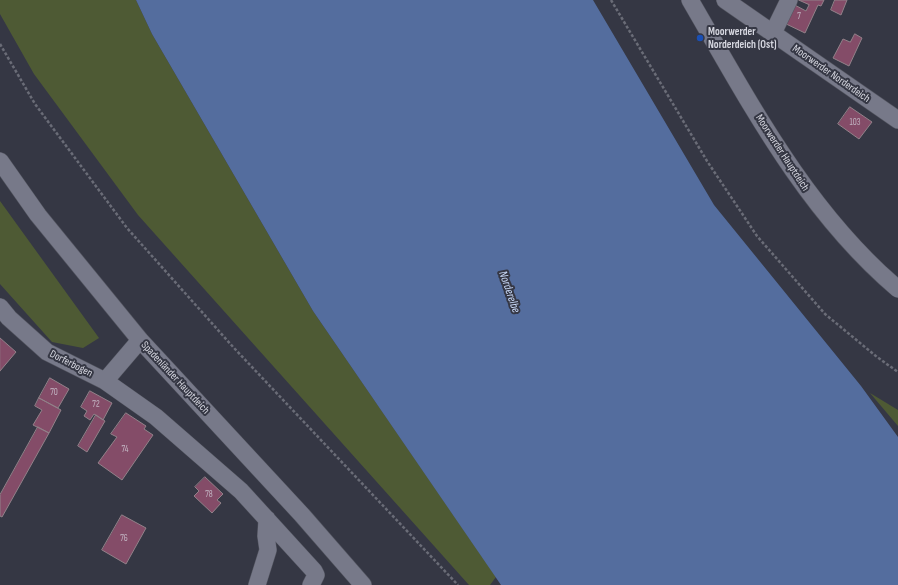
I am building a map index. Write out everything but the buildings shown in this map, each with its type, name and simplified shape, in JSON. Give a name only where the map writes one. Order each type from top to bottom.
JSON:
[{"type":"street","name":"Moorwerder Hauptdeich","points":[[690,0],[764,127],[802,184],[837,229],[865,259],[898,289]]},
{"type":"street","name":"Moorwerder Norderdeich","points":[[725,0],[898,120]]},
{"type":"street","points":[[773,33],[789,0]]},
{"type":"street","name":"Spadenländer Hauptdeich","points":[[0,161],[38,215],[140,340],[302,515],[363,585]]},
{"type":"street","name":"Dorferbogen","points":[[0,308],[47,352],[105,381],[140,340]]},
{"type":"street","points":[[105,381],[156,417],[241,492],[314,571],[316,575],[311,585]]},
{"type":"street","points":[[257,585],[268,550],[266,536],[267,519]]},
{"type":"path","points":[[611,0],[707,161],[757,236],[825,314],[877,357],[898,372]]},
{"type":"path","points":[[0,44],[35,104],[127,228],[234,348],[458,585]]},
{"type":"green space","points":[[0,0],[136,0],[152,34],[313,311],[496,577],[490,585],[469,585],[138,215],[34,74],[0,14]]},
{"type":"green space","points":[[0,201],[99,338],[83,348],[52,342],[0,284]]},
{"type":"green space","points":[[870,393],[898,410],[898,426]]},
{"type":"water","name":"Norderelbe","points":[[136,0],[593,0],[714,205],[861,386],[898,437],[898,585],[501,585],[313,311],[152,34]]},
{"type":"place","name":"Moorwerder Norderdeich (Ost)","points":[[700,38]]}]
